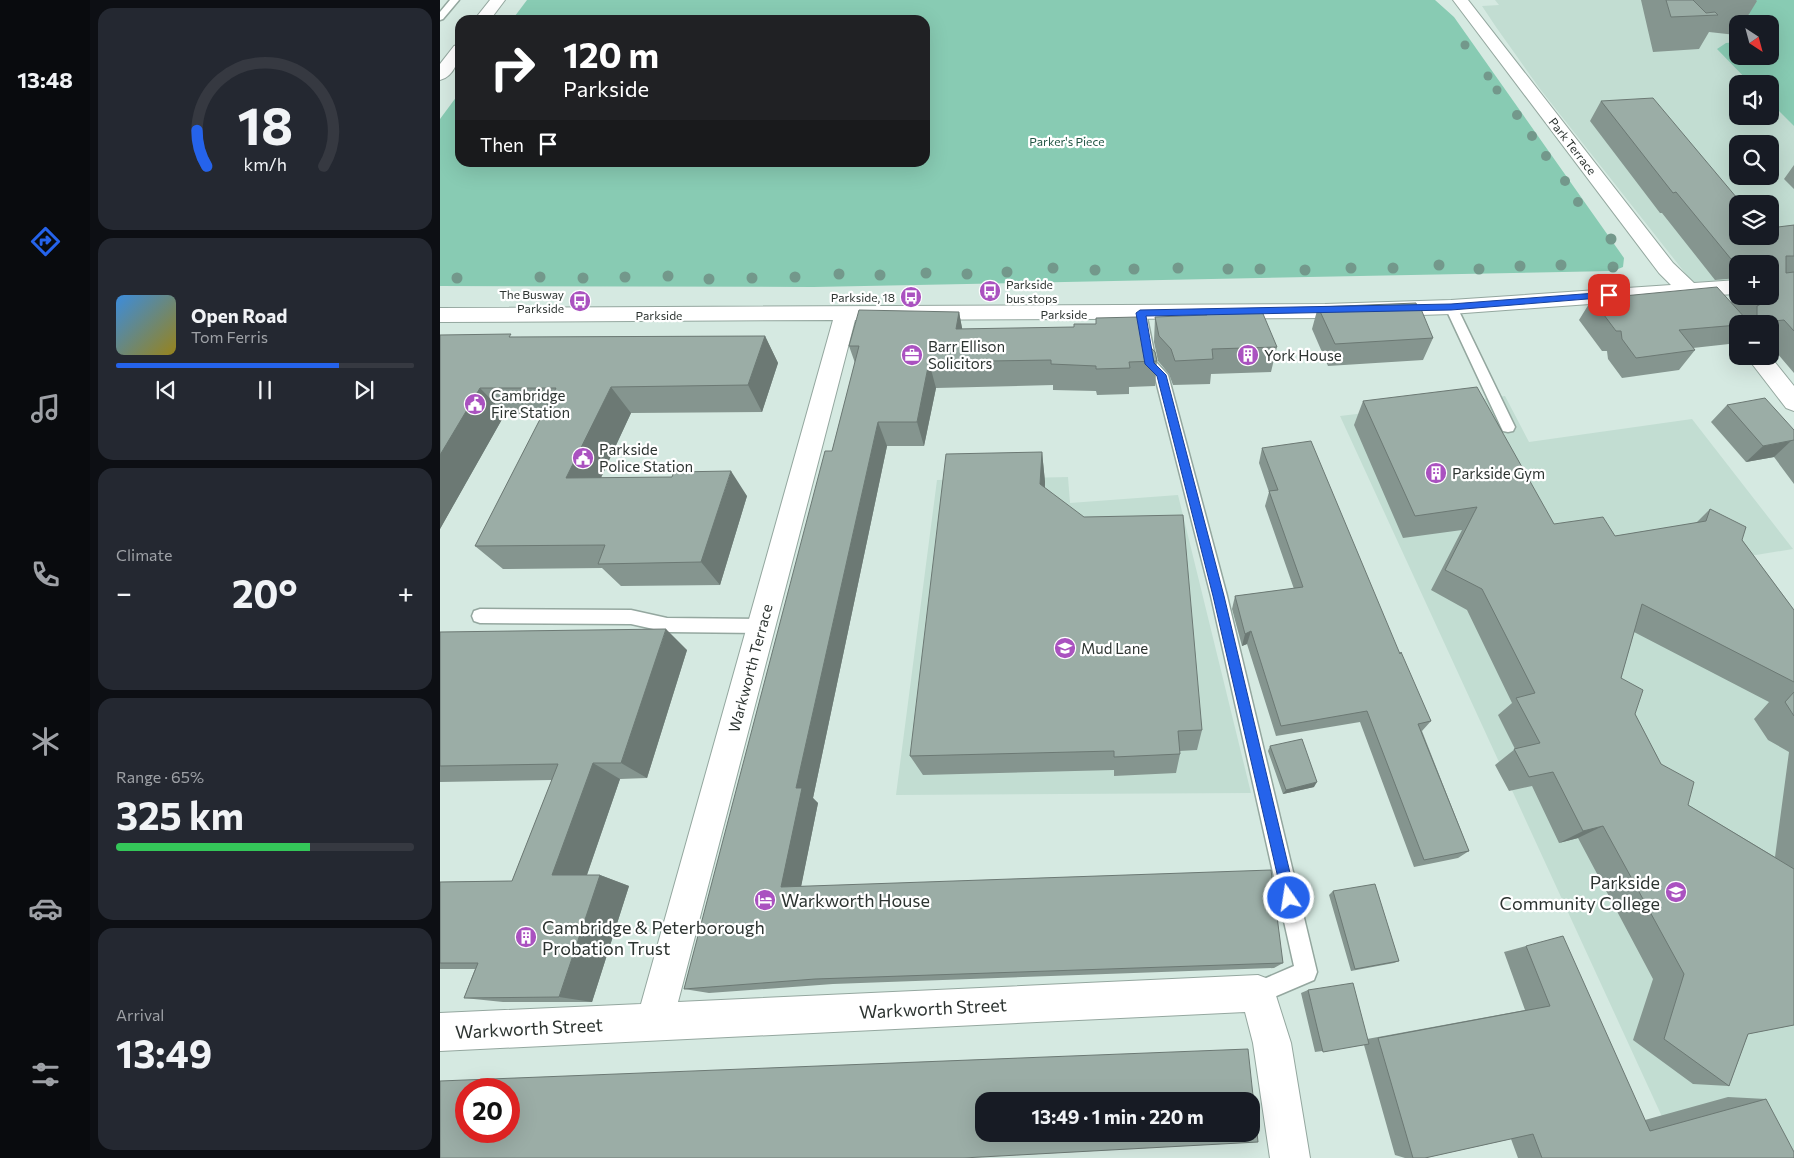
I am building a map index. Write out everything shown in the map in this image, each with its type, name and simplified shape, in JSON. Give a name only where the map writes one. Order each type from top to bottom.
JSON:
[{"type":"street","points":[[486,15],[498,0]]},
{"type":"street","name":"Park Terrace","points":[[1460,0],[1666,268],[1688,289],[1712,302],[1729,322]]},
{"type":"street","points":[[440,75],[455,56]]},
{"type":"street","name":"Parkside","points":[[440,315],[1140,313],[1451,307],[1729,287]]},
{"type":"street","name":"Warkworth Terrace","points":[[654,1022],[846,314]]},
{"type":"street","points":[[1764,365],[1794,402]]},
{"type":"street","points":[[1258,993],[1272,1043],[1290,1158]]},
{"type":"street","name":"Warkworth Street","points":[[440,1032],[1258,993]]},
{"type":"lane","points":[[440,18],[455,0]]},
{"type":"lane","points":[[1451,307],[1508,427]]},
{"type":"lane","points":[[1140,313],[1150,364],[1161,375],[1219,596],[1306,972],[1258,993]]},
{"type":"lane","points":[[480,616],[631,617],[667,625],[762,626]]},
{"type":"shaded area","points":[[1495,0],[1794,0],[1794,276],[1779,268],[1779,255],[1729,255],[1729,280],[1694,282],[1689,278],[1540,89],[1482,6],[1499,5]]},
{"type":"shaded area","name":"Parkside Community College","points":[[1505,396],[1529,442],[1692,419],[1793,549],[1744,557],[1794,626],[1794,1158],[1681,1158],[1340,416]]},
{"type":"shaded area","name":"Mud Lane","points":[[1068,477],[1070,503],[1178,495],[1251,793],[896,795],[937,480]]},
{"type":"green space","name":"Parker's Piece","points":[[527,0],[1435,0],[1454,17],[1624,258],[1623,267],[1613,271],[813,287],[440,286],[440,119],[455,99],[455,167],[930,167],[930,15],[516,15]]},
{"type":"green space","points":[[1745,0],[1794,0],[1794,126],[1779,111],[1779,75],[1742,75],[1733,65],[1779,65],[1779,15],[1749,15]]},
{"type":"green space","points":[[1729,43],[1729,61],[1717,49]]},
{"type":"building","points":[[1666,0],[1693,0],[1706,13],[1715,12],[1718,15],[1671,17]]},
{"type":"building","points":[[1653,98],[1734,195],[1729,195],[1729,245],[1779,245],[1779,227],[1794,225],[1794,256],[1786,256],[1786,273],[1794,272],[1794,331],[1784,320],[1779,321],[1779,315],[1757,315],[1757,306],[1759,305],[1779,305],[1779,255],[1729,255],[1729,257],[1676,192],[1673,193],[1601,101]]},
{"type":"building","points":[[1717,287],[1729,300],[1729,305],[1733,305],[1742,315],[1729,315],[1729,326],[1679,330],[1695,350],[1636,358],[1622,339],[1621,331],[1616,331],[1592,299]]},
{"type":"building","points":[[1416,303],[1418,309],[1421,309],[1433,338],[1335,344],[1318,307]]},
{"type":"building","points":[[1261,309],[1277,347],[1212,349],[1213,359],[1175,361],[1171,349],[1159,336],[1155,317],[1207,315],[1206,311]]},
{"type":"building","points":[[859,310],[959,312],[956,329],[1074,327],[1074,324],[1096,324],[1096,318],[1138,317],[1142,338],[1155,352],[1157,361],[1129,362],[1130,368],[1096,369],[1096,366],[1051,364],[1051,360],[929,362],[917,422],[878,422],[796,788],[802,788],[781,887],[1271,870],[1283,963],[815,979],[684,989],[825,451],[832,451],[859,346],[849,346]]},
{"type":"building","points":[[511,334],[509,337],[765,336],[748,385],[611,387],[566,478],[672,477],[674,472],[731,471],[701,562],[598,564],[605,545],[475,546],[556,388],[480,388],[440,455],[440,335]]},
{"type":"building","points":[[1477,387],[1554,524],[1603,517],[1615,536],[1706,521],[1710,509],[1746,527],[1742,540],[1794,610],[1794,682],[1642,604],[1621,678],[1643,690],[1635,714],[1661,764],[1694,782],[1688,805],[1794,869],[1794,1025],[1748,1034],[1729,1086],[1664,1039],[1684,974],[1603,826],[1583,831],[1553,772],[1529,777],[1514,749],[1540,743],[1516,698],[1535,693],[1482,589],[1445,570],[1477,507],[1415,516],[1363,401]]},
{"type":"building","points":[[1765,398],[1794,430],[1794,440],[1763,446],[1727,405]]},
{"type":"building","points":[[1311,441],[1400,654],[1401,652],[1431,721],[1418,724],[1469,851],[1424,860],[1367,711],[1281,726],[1251,631],[1245,634],[1235,596],[1303,587],[1269,491],[1278,490],[1262,448]]},
{"type":"building","name":"Mud Lane","points":[[1042,452],[1040,484],[1084,517],[1183,515],[1202,730],[1178,731],[1180,754],[1114,757],[1114,751],[910,756],[946,454]]},
{"type":"building","points":[[666,629],[621,763],[593,763],[552,875],[600,875],[559,997],[464,998],[478,963],[440,963],[440,882],[512,881],[558,764],[440,766],[440,632]]},
{"type":"building","points":[[1794,692],[1794,716],[1785,702]]},
{"type":"building","points":[[1302,739],[1317,782],[1286,790],[1270,746]]},
{"type":"building","points":[[1375,884],[1399,961],[1355,969],[1333,891]]},
{"type":"building","points":[[1563,936],[1650,1131],[1766,1099],[1794,1152],[1794,1158],[1542,1158],[1533,1134],[1425,1158],[1413,1158],[1378,1038],[1550,1006],[1526,946]]},
{"type":"building","points":[[1353,983],[1369,1044],[1323,1052],[1308,990]]},
{"type":"building","points":[[1248,1049],[1253,1092],[975,1092],[975,1142],[1258,1142],[963,1158],[440,1158],[440,1081],[455,1080],[455,1143],[520,1143],[520,1078],[516,1078]]},
{"type":"place","name":"Parkside bus stops","points":[[990,291]]},
{"type":"place","name":"Parkside, 18","points":[[911,297]]},
{"type":"place","name":"The Busway Parkside","points":[[580,301]]},
{"type":"place","name":"Barr Ellison Solicitors","points":[[912,355]]},
{"type":"place","name":"York House","points":[[1248,355]]},
{"type":"place","name":"Cambridge Fire Station","points":[[475,404]]},
{"type":"place","name":"Parkside Police Station","points":[[583,458]]},
{"type":"place","name":"Parkside Gym","points":[[1436,473]]},
{"type":"place","name":"Mud Lane","points":[[1065,648]]},
{"type":"place","name":"Parkside Community College","points":[[1676,892]]},
{"type":"place","name":"Warkworth House","points":[[765,900]]},
{"type":"place","name":"Cambridge & Peterborough Probation Trust","points":[[526,937]]},
{"type":"route","points":[[1289,898],[1219,596],[1161,375],[1150,364],[1140,313],[1325,311],[1403,307],[1451,307],[1609,295]]}]
